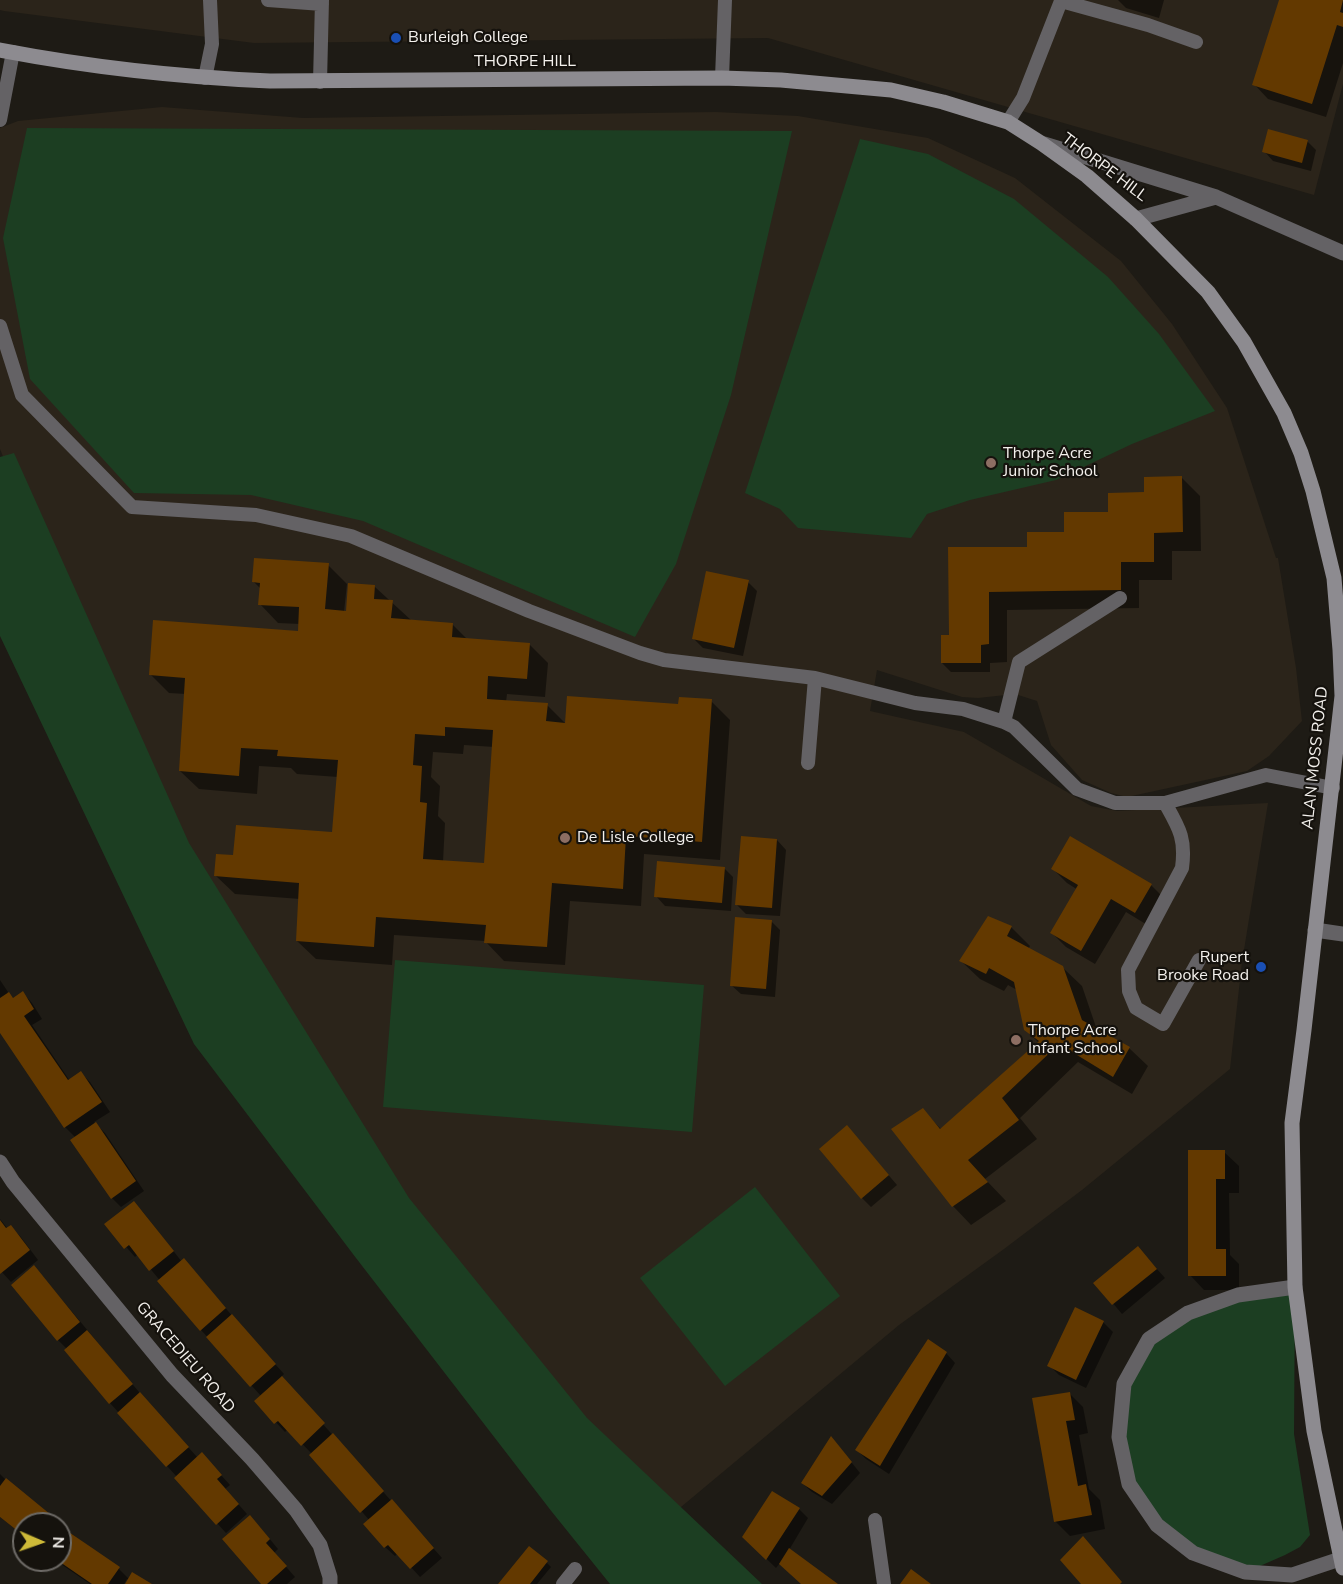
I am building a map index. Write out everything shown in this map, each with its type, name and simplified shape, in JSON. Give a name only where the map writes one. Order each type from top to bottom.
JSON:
[{"type":"street","name":"THORPE HILL","points":[[7,51],[71,62],[206,78],[320,82],[722,78],[781,80],[891,90],[943,102],[1008,122],[1087,176],[1136,219],[1216,197]]},
{"type":"street","name":"THORPE HILL","points":[[1041,143],[1216,197],[1343,253]]},
{"type":"street","name":"ALAN MOSS ROAD","points":[[1136,219],[1208,292],[1244,342],[1284,413],[1301,453],[1313,491],[1334,578],[1340,650],[1342,696],[1333,788],[1292,1123],[1295,1287],[1314,1431],[1342,1563],[1292,1575],[1243,1578],[1193,1553],[1157,1525],[1129,1484],[1119,1437],[1124,1384],[1149,1339],[1188,1313],[1238,1294],[1295,1287]]},
{"type":"street","points":[[1315,930],[1343,934]]},
{"type":"street","name":"GRACEDIEU ROAD","points":[[0,1162],[13,1182],[172,1375],[297,1510],[320,1545],[330,1584]]},
{"type":"lane","points":[[206,78],[212,44],[210,0]]},
{"type":"lane","points":[[268,0],[322,2],[320,82]]},
{"type":"lane","points":[[722,78],[725,0]]},
{"type":"lane","points":[[1008,122],[1023,98],[1061,1],[1148,25],[1196,42]]},
{"type":"lane","points":[[0,120],[7,51]]},
{"type":"lane","points":[[0,326],[22,395],[132,507],[256,515],[351,536],[529,611],[664,660],[815,678],[915,703],[963,708],[1014,727],[1077,789],[1115,803],[1165,803],[1266,775],[1333,788]]},
{"type":"lane","points":[[1005,722],[1019,662],[1120,598]]},
{"type":"lane","points":[[808,763],[815,678]]},
{"type":"lane","points":[[1165,803],[1180,831],[1184,851],[1182,868],[1128,970],[1129,991],[1136,1008],[1163,1024],[1199,960]]},
{"type":"lane","points":[[875,1520],[884,1584]]},
{"type":"lane","points":[[563,1584],[575,1569]]},
{"type":"shaded area","points":[[0,0],[1343,0],[1343,84],[1314,195],[768,38],[254,43],[4,11],[0,10]]},
{"type":"shaded area","name":"De Lisle College","points":[[162,107],[303,118],[716,112],[798,116],[928,138],[1015,178],[1121,261],[1172,324],[1227,408],[1276,558],[1278,558],[1296,668],[1302,721],[1269,756],[1247,771],[1127,797],[1111,793],[1082,780],[1051,745],[1037,701],[1015,694],[978,698],[962,697],[877,670],[870,711],[964,732],[1091,806],[1117,811],[1268,803],[1242,962],[1230,1069],[1082,1190],[899,1325],[675,1512],[515,1354],[288,1034],[90,674],[0,449],[0,128],[18,121]]},
{"type":"green space","points":[[27,128],[792,131],[731,395],[676,564],[635,637],[363,521],[251,495],[134,493],[30,379],[3,238]]},
{"type":"green space","points":[[860,139],[928,154],[1014,199],[1108,277],[1159,334],[1215,411],[1132,444],[1056,480],[970,500],[927,514],[911,538],[798,528],[780,509],[745,493]]},
{"type":"green space","points":[[14,453],[189,843],[409,1198],[587,1418],[762,1584],[610,1584],[356,1258],[194,1044],[0,636],[0,457]]},
{"type":"green space","points":[[395,960],[704,985],[692,1132],[383,1107]]},
{"type":"green space","points":[[755,1187],[840,1296],[725,1386],[640,1278]]},
{"type":"green space","points":[[1295,1287],[1294,1434],[1310,1535],[1300,1547],[1244,1573],[1193,1553],[1129,1484],[1119,1437],[1124,1384],[1149,1339],[1188,1313]]},
{"type":"building","points":[[1279,0],[1343,0],[1340,12],[1343,13],[1343,27],[1337,25],[1312,104],[1252,85]]},
{"type":"building","points":[[1268,129],[1308,140],[1302,163],[1262,152]]},
{"type":"building","points":[[1182,476],[1183,532],[1154,533],[1154,562],[1121,562],[1121,590],[989,592],[989,644],[981,645],[981,663],[941,663],[941,635],[949,635],[948,547],[1027,547],[1027,532],[1064,532],[1064,512],[1108,512],[1108,493],[1144,492],[1144,477]]},
{"type":"building","points":[[254,558],[329,563],[325,609],[346,611],[348,583],[375,585],[374,599],[393,600],[391,618],[453,623],[452,637],[530,643],[527,679],[488,676],[487,699],[548,703],[546,721],[565,723],[567,696],[678,704],[679,697],[712,699],[702,842],[626,836],[623,889],[552,883],[547,947],[484,943],[486,925],[376,917],[374,947],[296,941],[299,883],[214,876],[216,854],[233,855],[236,825],[332,832],[338,760],[277,756],[278,750],[241,748],[239,776],[179,771],[185,678],[149,675],[153,620],[298,631],[299,607],[258,605],[260,583],[252,582]],"holes":[[[445,727],[493,730],[484,863],[423,859],[427,803],[420,802],[422,766],[413,765],[415,734],[445,736]]]},
{"type":"building","points":[[706,571],[749,580],[734,648],[692,639]]},
{"type":"building","points":[[741,836],[777,839],[772,908],[735,905]]},
{"type":"building","points":[[1070,836],[1152,884],[1135,913],[1111,899],[1081,951],[1050,933],[1078,885],[1051,869]]},
{"type":"building","points":[[657,861],[725,867],[722,903],[654,897]]},
{"type":"building","points":[[988,916],[1012,926],[1007,936],[1063,966],[1082,1020],[1130,1047],[1113,1077],[1059,1044],[1002,1098],[1019,1120],[968,1160],[988,1182],[952,1207],[891,1129],[923,1108],[940,1129],[1039,1041],[1024,1030],[1014,982],[989,968],[986,974],[959,961]]},
{"type":"building","points":[[735,917],[772,920],[766,989],[730,986]]},
{"type":"building","points":[[23,991],[34,1009],[24,1016],[68,1080],[81,1071],[102,1102],[64,1128],[0,1033],[0,998],[9,992],[13,998]]},
{"type":"building","points":[[96,1122],[136,1181],[111,1199],[70,1140]]},
{"type":"building","points":[[847,1125],[889,1175],[861,1199],[819,1149]]},
{"type":"building","points":[[1188,1150],[1225,1150],[1225,1179],[1216,1179],[1216,1249],[1226,1249],[1226,1276],[1188,1276]]},
{"type":"building","points":[[134,1201],[174,1251],[149,1271],[129,1245],[124,1249],[104,1224]]},
{"type":"building","points":[[0,1220],[6,1228],[11,1225],[30,1250],[0,1274]]},
{"type":"building","points":[[1138,1246],[1157,1269],[1112,1305],[1093,1283]]},
{"type":"building","points":[[184,1258],[226,1308],[200,1331],[157,1281]]},
{"type":"building","points":[[34,1265],[80,1322],[57,1341],[11,1285]]},
{"type":"building","points":[[1075,1307],[1104,1321],[1076,1380],[1047,1366]]},
{"type":"building","points":[[232,1314],[276,1364],[250,1387],[206,1337]]},
{"type":"building","points":[[87,1330],[133,1384],[109,1404],[64,1350]]},
{"type":"building","points":[[928,1339],[947,1352],[880,1466],[855,1450]]},
{"type":"building","points":[[282,1376],[325,1423],[301,1446],[278,1421],[274,1424],[254,1401]]},
{"type":"building","points":[[140,1392],[189,1447],[166,1467],[117,1413]]},
{"type":"building","points":[[1070,1392],[1075,1420],[1066,1421],[1078,1486],[1086,1484],[1092,1515],[1054,1522],[1032,1398]]},
{"type":"building","points":[[333,1433],[384,1491],[360,1513],[309,1455]]},
{"type":"building","points":[[831,1436],[852,1462],[822,1496],[801,1483]]},
{"type":"building","points":[[202,1452],[222,1475],[217,1479],[239,1504],[216,1525],[174,1478]]},
{"type":"building","points":[[6,1478],[47,1512],[12,1512],[12,1526],[0,1517],[0,1486]]},
{"type":"building","points":[[772,1491],[800,1508],[766,1560],[742,1537]]},
{"type":"building","points":[[392,1499],[434,1548],[410,1569],[388,1545],[384,1548],[363,1524]]},
{"type":"building","points":[[250,1515],[270,1539],[266,1543],[287,1566],[267,1584],[261,1584],[222,1539]]},
{"type":"building","points":[[72,1534],[120,1567],[108,1584],[92,1584],[72,1570]]},
{"type":"building","points":[[1083,1536],[1122,1582],[1120,1584],[1081,1584],[1060,1560]]},
{"type":"building","points":[[529,1546],[548,1561],[530,1584],[498,1584]]},
{"type":"building","points":[[789,1548],[838,1584],[801,1584],[779,1564]]},
{"type":"building","points":[[911,1569],[931,1584],[900,1584]]},
{"type":"building","points":[[132,1572],[152,1584],[125,1584]]},
{"type":"place","name":"Burleigh College","points":[[396,38]]},
{"type":"place","name":"Thorpe Acre Junior School","points":[[991,463]]},
{"type":"place","name":"De Lisle College","points":[[565,838]]},
{"type":"place","name":"Rupert Brooke Road","points":[[1261,967]]},
{"type":"place","name":"Thorpe Acre Infant School","points":[[1016,1040]]}]
